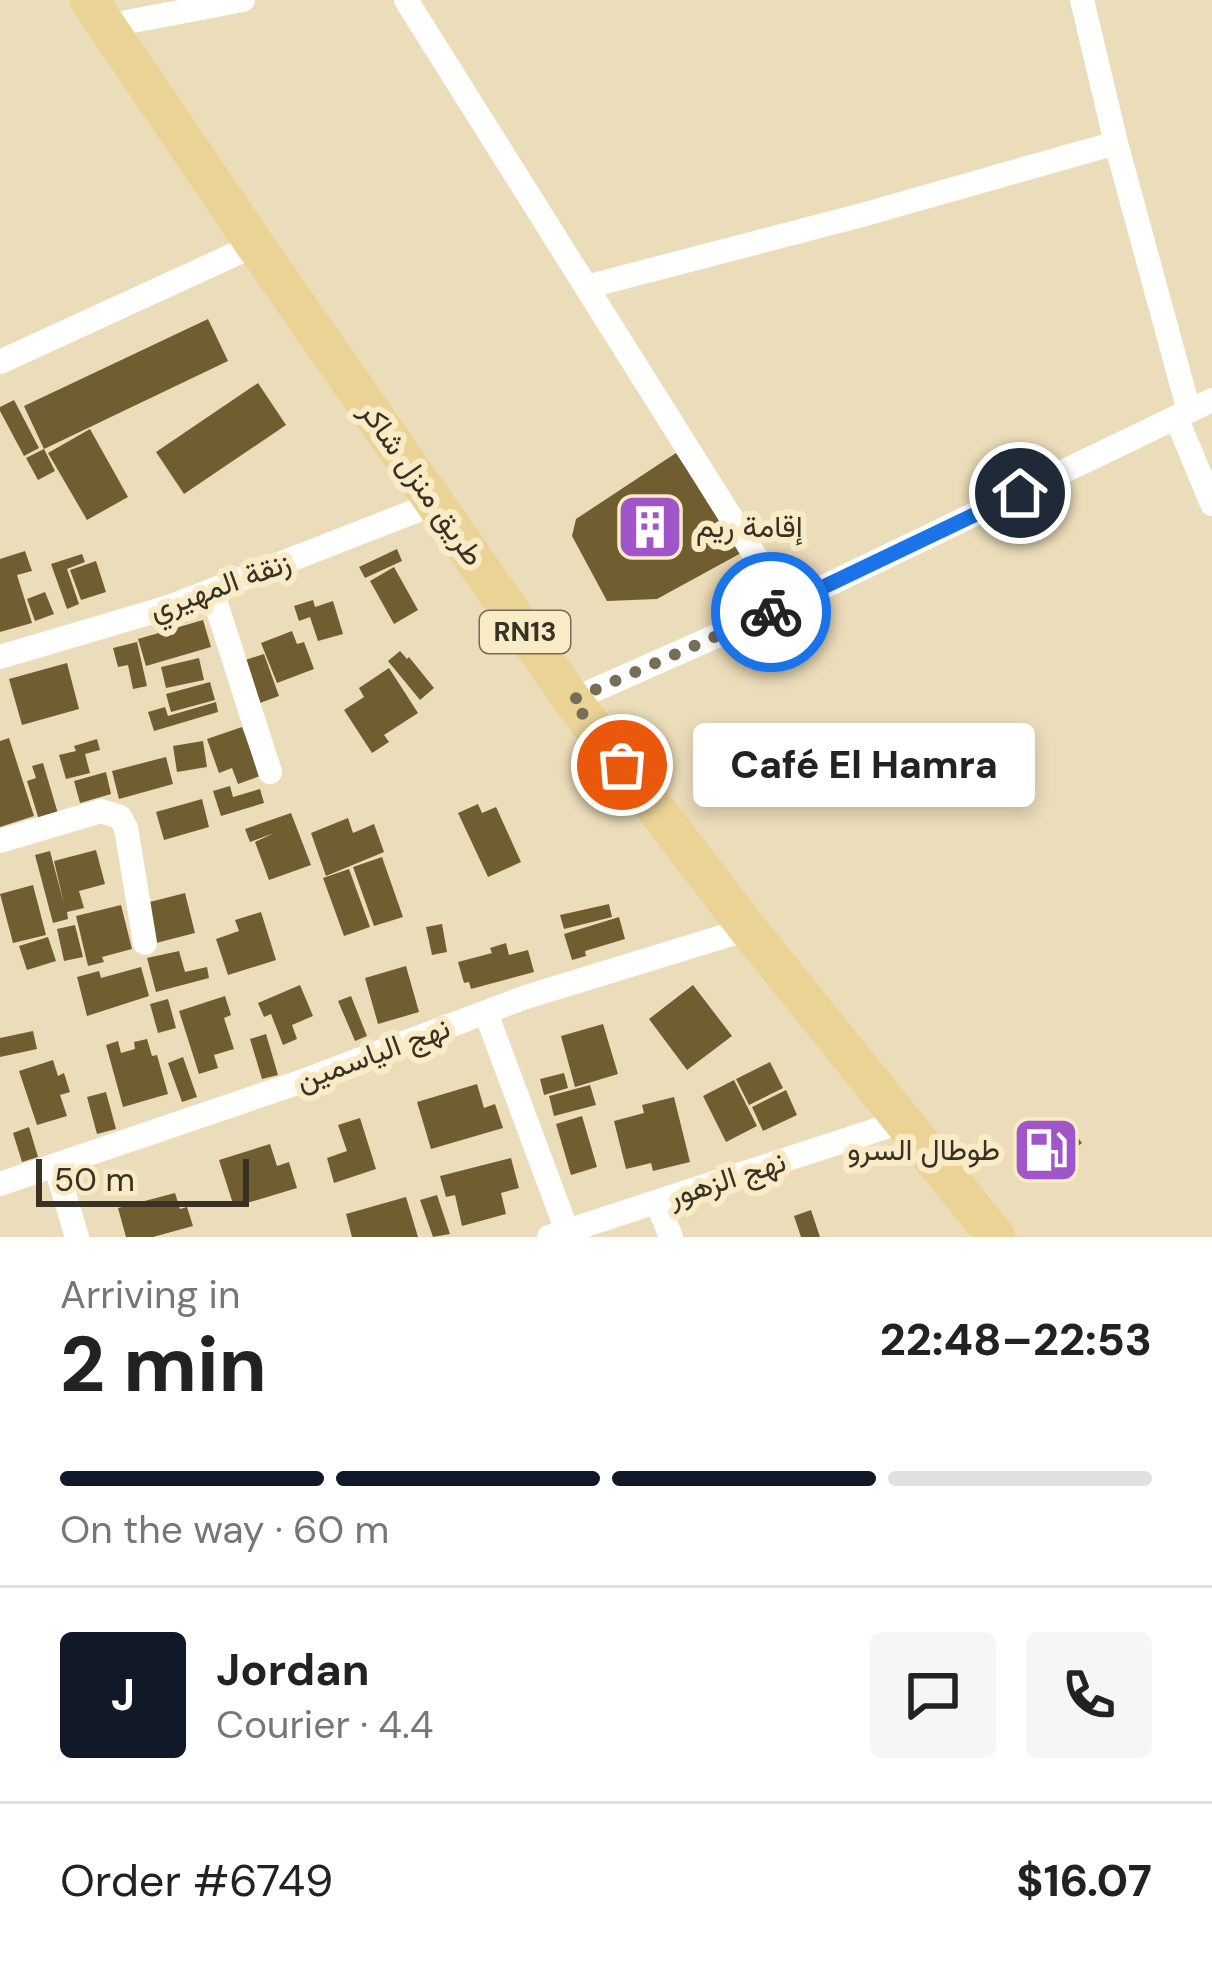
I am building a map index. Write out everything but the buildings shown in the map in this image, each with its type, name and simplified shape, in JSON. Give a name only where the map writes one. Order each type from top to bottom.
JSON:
[{"type":"main road","name":"طريق منزل شاكر","points":[[98,13],[572,700],[748,929],[996,1237]]},
{"type":"street","points":[[98,13],[243,0]]},
{"type":"street","points":[[406,0],[786,605]]},
{"type":"street","points":[[1082,0],[1116,142],[1192,410],[1212,504]]},
{"type":"street","points":[[586,287],[1116,142]]},
{"type":"street","points":[[0,362],[255,245]]},
{"type":"street","points":[[572,700],[786,605],[1192,410]]},
{"type":"street","name":"زنقة المهيري","points":[[0,657],[169,607],[436,503]]},
{"type":"street","points":[[212,591],[270,772]]},
{"type":"street","points":[[0,841],[100,811],[120,818],[126,829],[145,943]]},
{"type":"street","name":"نهج الياسمين","points":[[0,1184],[300,1082],[526,997],[748,929]]},
{"type":"street","points":[[486,1013],[558,1234]]},
{"type":"street","name":"نهج الزهور","points":[[558,1234],[904,1121]]},
{"type":"street","points":[[56,1167],[76,1237]]},
{"type":"street","points":[[657,1202],[671,1237]]},
{"type":"way so far","points":[[622,765],[572,700],[771,612]]},
{"type":"place","name":"إقامة ريم","points":[[650,527]]},
{"type":"place","name":"Café El Hamra","points":[[622,765]]},
{"type":"place","name":"طوطال السرو","points":[[1046,1150]]},
{"type":"route","points":[[771,612],[1020,493]]}]
